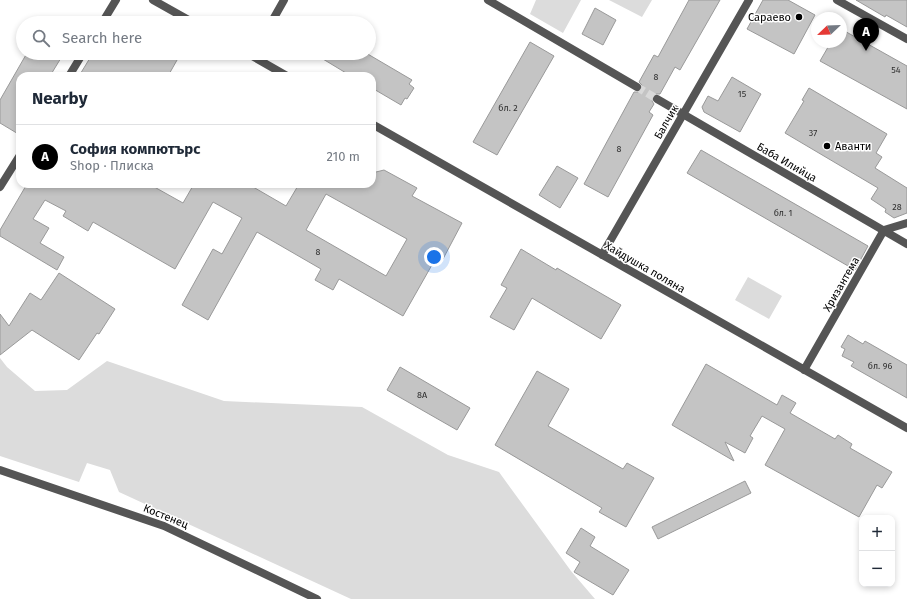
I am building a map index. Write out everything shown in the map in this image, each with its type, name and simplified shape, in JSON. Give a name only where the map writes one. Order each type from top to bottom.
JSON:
[{"type":"street","points":[[106,16],[116,0]]},
{"type":"street","points":[[153,0],[182,16]]},
{"type":"street","points":[[275,16],[284,0]]},
{"type":"street","points":[[488,0],[637,87]]},
{"type":"street","name":"Балчик","points":[[602,255],[749,0]]},
{"type":"street","points":[[837,0],[907,39]]},
{"type":"street","points":[[71,72],[79,60]]},
{"type":"street","points":[[261,60],[280,72]]},
{"type":"street","name":"Баба Илийца","points":[[657,99],[907,244]]},
{"type":"street","name":"Хайдушка поляна","points":[[376,126],[907,428]]},
{"type":"street","points":[[0,187],[16,161]]},
{"type":"street","points":[[884,230],[907,223]]},
{"type":"street","name":"Хризантема","points":[[804,370],[884,230]]},
{"type":"street","name":"Костенец","points":[[0,470],[164,526],[317,599]]},
{"type":"shaded area","points":[[536,0],[581,0],[563,33],[530,14]]},
{"type":"shaded area","points":[[609,0],[652,0],[642,17]]},
{"type":"shaded area","points":[[748,277],[782,296],[769,319],[735,300]]},
{"type":"shaded area","points":[[0,358],[7,367],[35,391],[67,390],[107,361],[224,401],[362,407],[448,455],[499,472],[571,571],[595,599],[351,599],[119,492],[110,470],[87,463],[79,482],[0,456]]},
{"type":"building","points":[[689,0],[720,0],[680,70],[675,67],[660,94],[655,94],[652,97],[654,104],[649,112],[653,115],[608,197],[584,184],[634,92],[639,92],[642,89],[642,85],[639,82],[654,55],[658,57]]},
{"type":"building","points":[[763,0],[788,0],[811,13],[811,22],[794,54],[747,29]]},
{"type":"building","points":[[856,0],[907,0],[907,27],[886,15],[885,17]]},
{"type":"building","points":[[595,8],[616,20],[603,45],[582,34]]},
{"type":"building","points":[[847,32],[907,66],[907,109],[820,61],[828,48],[847,48]]},
{"type":"building","points":[[530,42],[554,56],[497,155],[473,142]]},
{"type":"building","points":[[376,59],[412,80],[409,84],[414,88],[401,105],[376,90],[376,72],[344,72],[325,60]]},
{"type":"building","points":[[23,60],[60,60],[52,72],[16,72]]},
{"type":"building","points":[[89,60],[177,60],[170,72],[81,72]]},
{"type":"building","points":[[16,72],[16,133],[0,123],[0,100]]},
{"type":"building","points":[[732,77],[761,94],[740,132],[704,112],[702,107],[708,96],[718,101]]},
{"type":"building","points":[[809,88],[887,134],[876,153],[882,157],[875,168],[907,188],[907,213],[894,218],[885,212],[886,209],[871,199],[878,188],[785,133],[804,101],[802,100]]},
{"type":"building","points":[[701,150],[868,246],[855,270],[687,173]]},
{"type":"building","points":[[557,166],[578,178],[560,208],[539,195]]},
{"type":"building","points":[[384,170],[417,188],[412,196],[462,223],[443,259],[437,256],[403,316],[339,279],[333,290],[315,280],[321,269],[257,232],[208,320],[182,305],[213,249],[222,254],[242,218],[213,202],[175,269],[93,222],[88,231],[63,216],[66,211],[45,200],[33,219],[49,228],[40,243],[64,257],[57,270],[0,236],[0,230],[25,188],[156,188],[183,203],[192,188],[255,188],[286,206],[297,188],[376,188],[376,172]],"holes":[[[326,194],[407,239],[386,276],[306,230]]]},
{"type":"building","points":[[521,249],[556,270],[557,268],[621,305],[601,339],[532,298],[514,330],[490,317],[507,288],[501,285]]},
{"type":"building","points":[[59,273],[115,309],[99,334],[97,333],[79,360],[32,330],[0,355],[0,314],[9,326],[30,293],[41,300]]},
{"type":"building","points":[[848,335],[863,344],[865,341],[907,365],[907,398],[851,366],[854,362],[842,356],[845,349],[841,347]]},
{"type":"building","points":[[706,364],[777,405],[782,395],[796,403],[790,413],[835,439],[838,435],[852,444],[850,448],[892,472],[882,488],[877,485],[859,517],[765,465],[785,429],[762,416],[750,436],[753,438],[745,453],[725,442],[734,461],[672,425]]},
{"type":"building","points":[[400,367],[470,408],[457,430],[387,390]]},
{"type":"building","points":[[537,371],[569,389],[548,426],[623,469],[627,463],[654,478],[626,527],[599,512],[602,508],[495,445]]},
{"type":"building","points":[[745,481],[751,493],[658,539],[652,527]]},
{"type":"building","points":[[581,528],[595,537],[590,546],[629,570],[613,595],[574,572],[580,562],[566,553]]},
{"type":"tunnel","points":[[637,87],[657,99]]},
{"type":"place","name":"Сараево","points":[[799,17]]},
{"type":"place","name":"София компютърс","points":[[866,51]]},
{"type":"place","name":"Аванти","points":[[827,146]]}]
